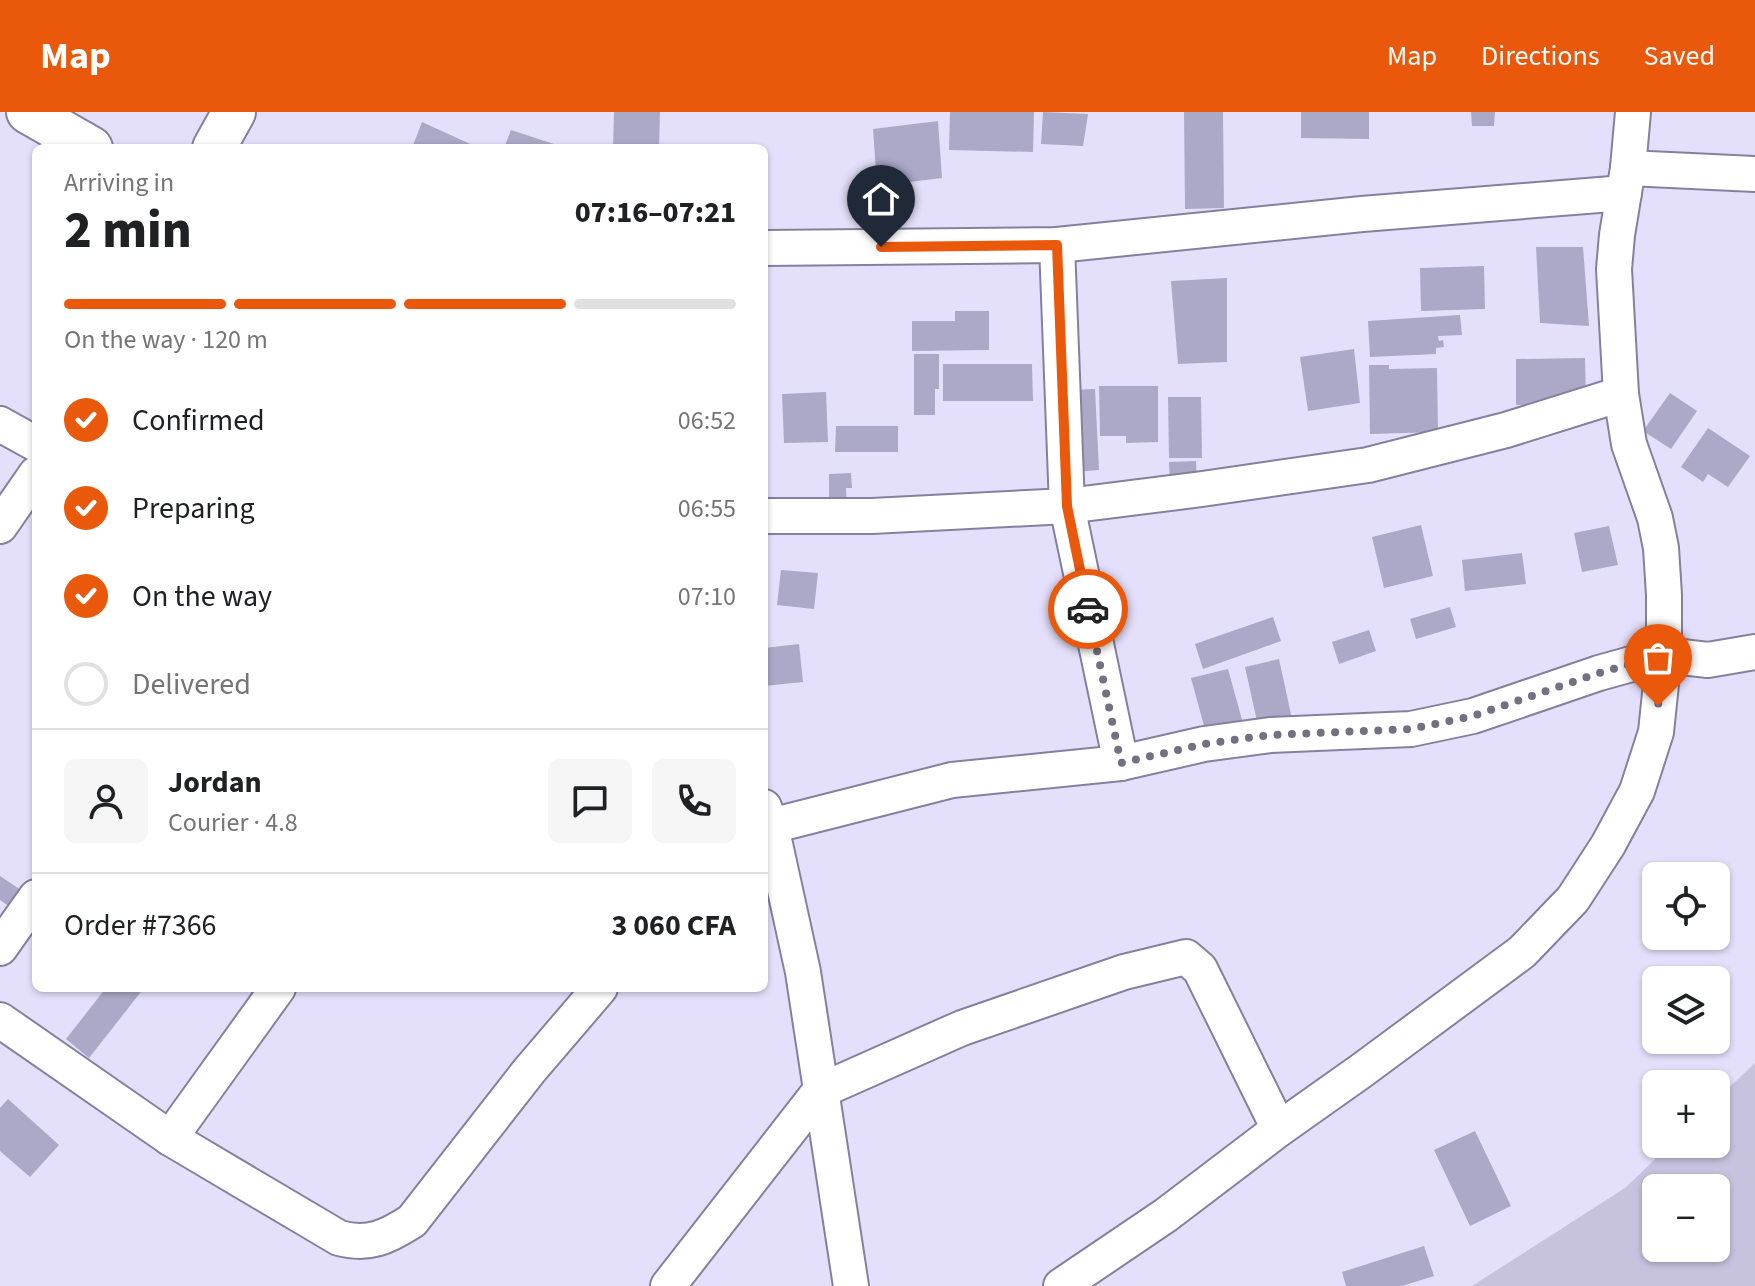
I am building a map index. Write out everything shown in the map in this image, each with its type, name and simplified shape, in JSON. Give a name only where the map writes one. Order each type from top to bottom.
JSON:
[{"type":"street","points":[[28,112],[84,144]]},
{"type":"street","points":[[216,144],[234,112]]},
{"type":"street","points":[[1061,1286],[1166,1215],[1522,952],[1573,899],[1608,845],[1637,791],[1656,732],[1664,655],[1664,595],[1661,548],[1655,518],[1629,444],[1621,394],[1614,269],[1633,112]]},
{"type":"street","points":[[768,248],[1057,245],[1362,214],[1626,181],[1755,174]]},
{"type":"street","points":[[1057,245],[1067,506],[1121,763]]},
{"type":"street","points":[[768,516],[872,516],[1067,506],[1368,465],[1506,430],[1621,394]]},
{"type":"street","points":[[0,424],[32,442]]},
{"type":"street","points":[[0,526],[32,480]]},
{"type":"street","points":[[768,821],[952,780],[1121,763],[1204,744],[1270,735],[1411,729],[1473,716],[1599,673],[1664,655],[1708,660],[1755,652]]},
{"type":"street","points":[[768,829],[803,972],[851,1286]]},
{"type":"street","points":[[0,948],[32,903]]},
{"type":"street","points":[[668,1286],[820,1091],[962,1028],[1124,972],[1186,957],[1200,969],[1279,1129]]},
{"type":"street","points":[[170,1138],[275,992]]},
{"type":"street","points":[[0,1020],[170,1138],[339,1238],[355,1242],[392,1234],[412,1221],[529,1071],[597,992]]},
{"type":"shaded area","points":[[1755,1063],[1755,1286],[1472,1286],[1625,1188],[1656,1158],[1730,1158],[1730,1087]]},
{"type":"building","points":[[614,112],[660,112],[659,144],[613,144]]},
{"type":"building","points":[[950,112],[1034,112],[1033,152],[949,150]]},
{"type":"building","points":[[1043,112],[1088,114],[1083,146],[1041,144]]},
{"type":"building","points":[[1184,112],[1223,112],[1224,208],[1185,209]]},
{"type":"building","points":[[1301,112],[1369,112],[1369,139],[1301,138]]},
{"type":"building","points":[[1471,112],[1495,112],[1494,126],[1472,126]]},
{"type":"building","points":[[938,121],[942,178],[877,186],[873,129]]},
{"type":"building","points":[[422,122],[470,144],[414,144]]},
{"type":"building","points":[[511,130],[554,144],[506,144]]},
{"type":"building","points":[[1536,247],[1583,247],[1589,326],[1540,323]]},
{"type":"building","points":[[1484,266],[1485,309],[1421,311],[1420,268]]},
{"type":"building","points":[[1227,278],[1227,362],[1178,364],[1171,281]]},
{"type":"building","points":[[955,311],[989,311],[989,350],[912,351],[912,321],[955,321]]},
{"type":"building","points":[[1460,315],[1462,335],[1438,336],[1439,341],[1443,340],[1444,347],[1436,348],[1436,354],[1370,357],[1368,321]]},
{"type":"building","points":[[1354,349],[1360,403],[1308,411],[1300,357]]},
{"type":"building","points":[[914,354],[939,354],[935,415],[914,415]]},
{"type":"building","points":[[1585,358],[1586,404],[1516,405],[1516,359]]},
{"type":"building","points":[[943,364],[1032,364],[1033,401],[943,401]]},
{"type":"building","points":[[1369,365],[1389,365],[1389,369],[1437,368],[1438,432],[1370,434]]},
{"type":"building","points":[[1099,386],[1158,386],[1158,442],[1126,443],[1126,436],[1100,436]]},
{"type":"building","points":[[1095,389],[1099,470],[1074,472],[1069,390]]},
{"type":"building","points":[[826,392],[828,442],[784,443],[782,394]]},
{"type":"building","points":[[1670,393],[1697,411],[1671,449],[1643,431]]},
{"type":"building","points":[[1168,397],[1201,397],[1202,458],[1169,458]]},
{"type":"building","points":[[836,426],[898,426],[898,452],[835,452]]},
{"type":"building","points":[[1708,428],[1750,456],[1728,487],[1708,474],[1703,482],[1681,467]]},
{"type":"building","points":[[1196,461],[1197,488],[1170,489],[1169,462]]},
{"type":"building","points":[[851,473],[852,488],[846,488],[847,510],[829,511],[829,474]]},
{"type":"building","points":[[1421,525],[1433,576],[1384,588],[1372,537]]},
{"type":"building","points":[[1609,526],[1618,565],[1582,572],[1574,533]]},
{"type":"building","points":[[1522,553],[1526,584],[1465,591],[1462,560]]},
{"type":"building","points":[[781,570],[818,573],[814,609],[777,605]]},
{"type":"building","points":[[1450,607],[1456,627],[1416,639],[1410,619]]},
{"type":"building","points":[[1273,617],[1281,641],[1203,669],[1195,644]]},
{"type":"building","points":[[1369,630],[1376,651],[1339,664],[1332,642]]},
{"type":"building","points":[[799,644],[803,682],[768,686],[768,648]]},
{"type":"building","points":[[1279,659],[1292,719],[1258,726],[1245,667]]},
{"type":"building","points":[[1228,669],[1244,727],[1207,737],[1191,678]]},
{"type":"building","points":[[0,876],[21,890],[10,907],[0,900]]},
{"type":"building","points":[[103,992],[141,992],[89,1058],[66,1039]]},
{"type":"building","points":[[8,1099],[59,1145],[30,1177],[0,1151],[0,1108]]},
{"type":"building","points":[[1475,1131],[1511,1206],[1470,1226],[1434,1150]]},
{"type":"building","points":[[1424,1246],[1434,1276],[1402,1286],[1346,1286],[1342,1272]]},
{"type":"way so far","points":[[1088,609],[1121,763],[1204,744],[1270,735],[1411,729],[1473,716],[1599,673],[1664,655],[1658,706]]},
{"type":"route","points":[[881,247],[1057,245],[1067,506],[1088,609]]}]
